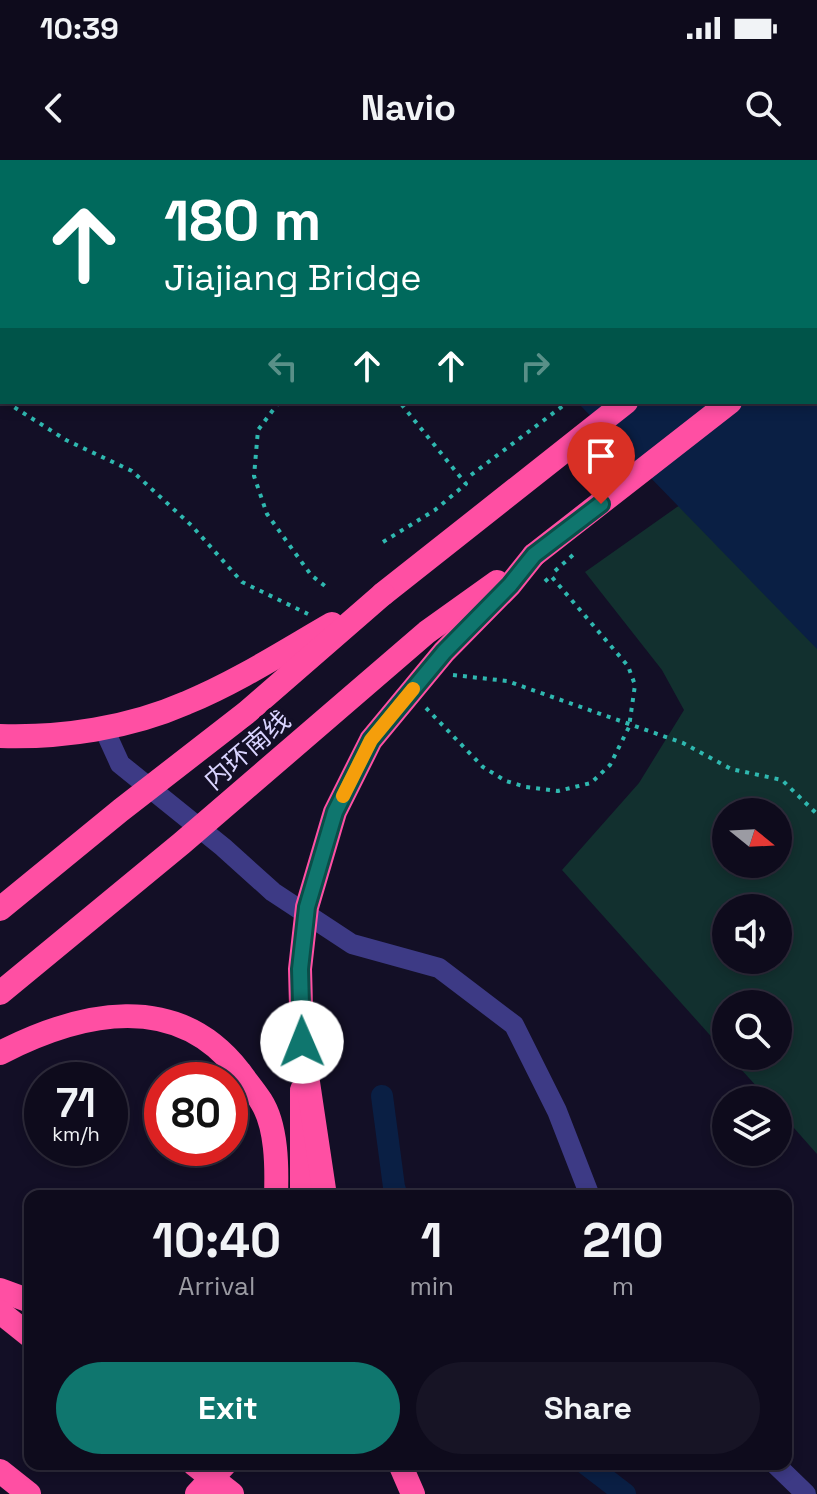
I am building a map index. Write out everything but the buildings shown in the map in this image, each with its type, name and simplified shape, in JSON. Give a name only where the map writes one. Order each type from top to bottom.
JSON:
[{"type":"highway","points":[[0,736],[29,737],[123,725],[186,703],[258,667],[383,594],[623,404]]},
{"type":"highway","points":[[302,1190],[300,969],[307,907],[335,812],[371,740],[444,652],[510,585],[534,555],[727,404]]},
{"type":"highway","name":"内环南线","points":[[0,993],[182,843],[427,632],[534,555]]},
{"type":"highway","name":"内环南线","points":[[0,909],[246,713],[383,594]]},
{"type":"highway","points":[[0,1053],[35,1035],[100,1018],[130,1016],[163,1019],[207,1037],[230,1060],[263,1103],[277,1152],[276,1190]]},
{"type":"highway","points":[[302,1042],[324,1190]]},
{"type":"highway","points":[[0,1290],[24,1299]]},
{"type":"highway","points":[[0,1312],[24,1331]]},
{"type":"highway","points":[[202,1470],[232,1494]]},
{"type":"highway","points":[[197,1494],[219,1470]]},
{"type":"highway","points":[[403,1470],[413,1494]]},
{"type":"highway","points":[[0,1471],[29,1494]]},
{"type":"lane","points":[[105,731],[120,764],[223,847],[273,892],[352,944],[439,968],[514,1025],[557,1111],[588,1190]]},
{"type":"lane","points":[[781,1470],[806,1494]]},
{"type":"path","points":[[278,404],[258,430],[254,476],[267,514],[311,575],[325,586]]},
{"type":"path","points":[[383,542],[435,510],[466,484],[400,404]]},
{"type":"path","points":[[471,475],[566,404]]},
{"type":"path","points":[[425,707],[483,767],[506,781],[558,791],[591,783],[610,765],[629,727],[635,685],[628,666],[551,576],[539,587]]},
{"type":"green space","points":[[716,487],[817,581],[817,1154],[792,1126],[792,1086],[756,1086],[742,1070],[792,1070],[792,990],[712,990],[712,1037],[562,870],[639,783],[684,710],[662,670],[585,572],[677,507]]},
{"type":"water","points":[[579,404],[817,404],[817,649]]},
{"type":"waterway","points":[[382,1096],[395,1190]]},
{"type":"waterway","points":[[594,1470],[625,1494]]},
{"type":"slow traffic","points":[[343,796],[371,740],[413,689]]},
{"type":"route","points":[[302,1042],[300,969],[307,907],[335,812],[371,740],[444,652],[510,585],[534,555],[601,504]]}]
